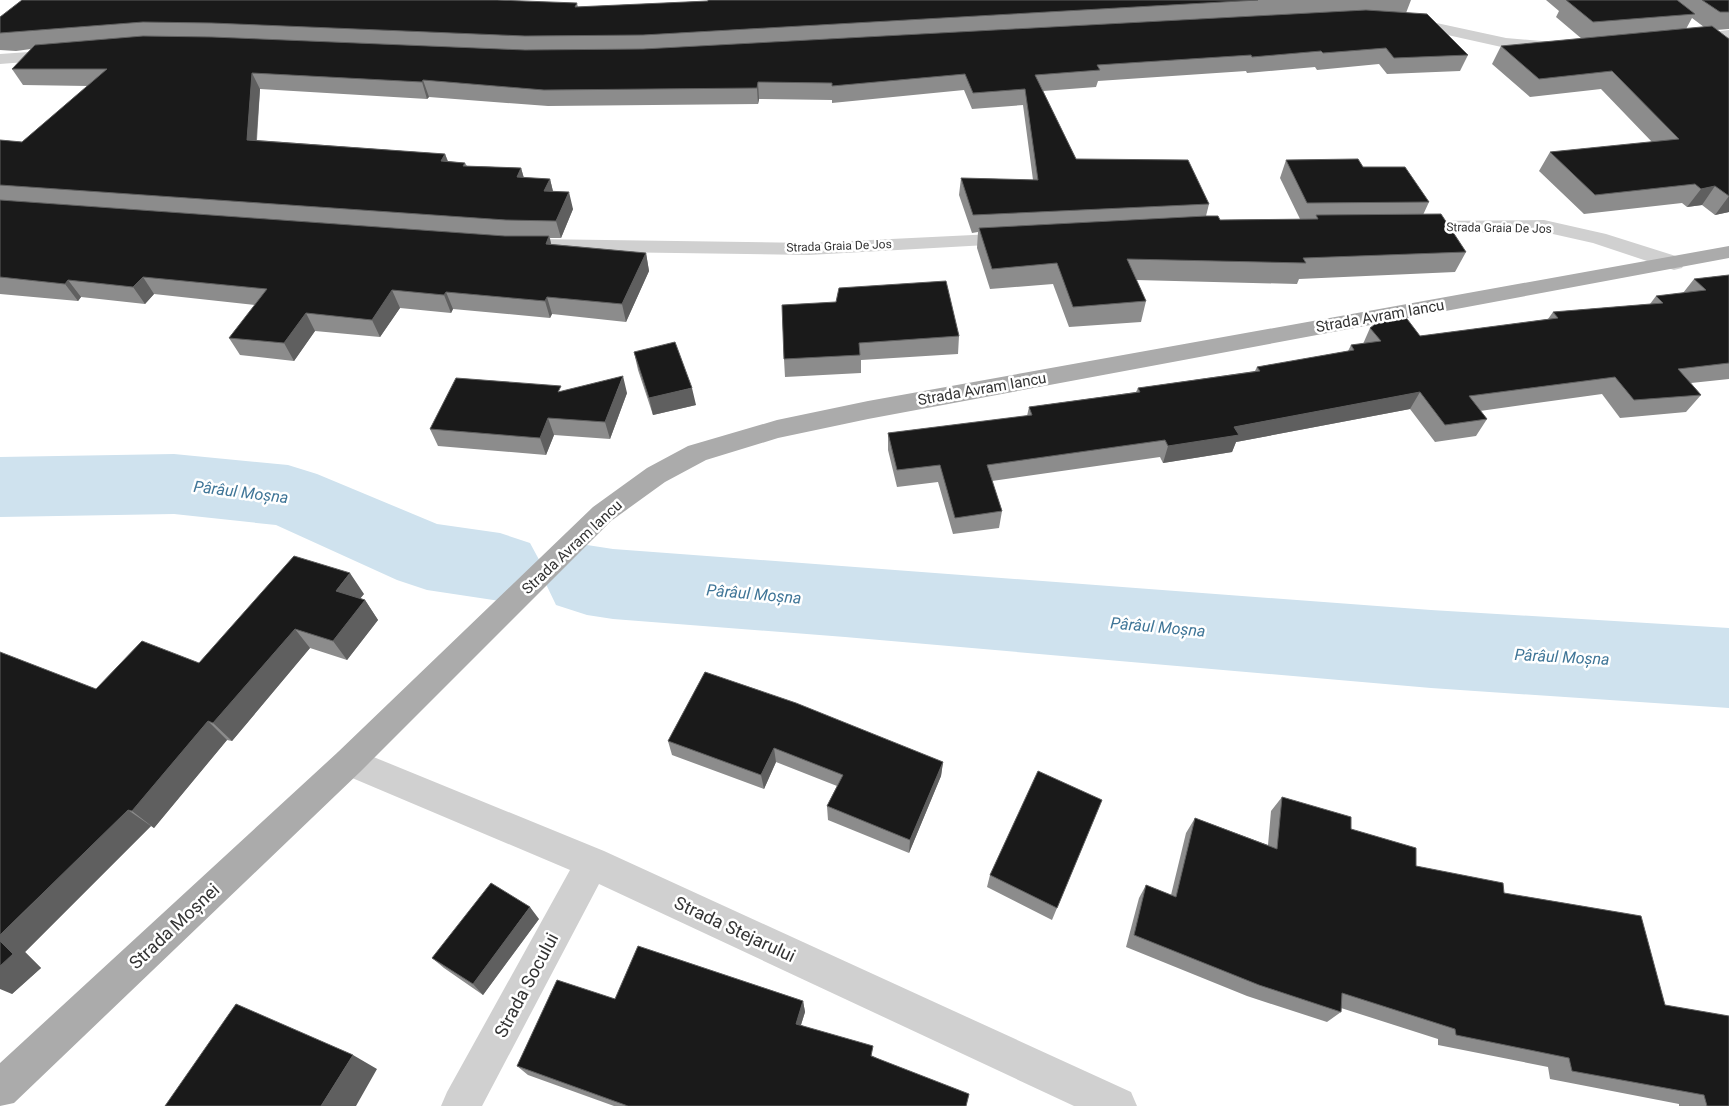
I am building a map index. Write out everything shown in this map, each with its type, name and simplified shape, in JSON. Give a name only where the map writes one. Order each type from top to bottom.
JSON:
[{"type":"main road","name":"Strada Avram Iancu","points":[[349,762],[602,514],[656,475],[696,453],[777,430],[868,410],[1729,252]]},
{"type":"main road","name":"Strada Moșnei","points":[[0,1089],[349,762]]},
{"type":"street","points":[[1389,20],[1423,24],[1506,43],[1573,48]]},
{"type":"street","points":[[1684,22],[1706,38]]},
{"type":"street","points":[[1668,41],[1706,38],[1725,42]]},
{"type":"street","points":[[0,59],[78,53]]},
{"type":"street","name":"Strada Graia De Jos","points":[[1398,228],[1544,226],[1599,238],[1674,263]]},
{"type":"street","name":"Strada Graia De Jos","points":[[511,245],[809,249],[1034,238]]},
{"type":"street","name":"Strada Stejarului","points":[[349,762],[592,863],[1117,1106]]},
{"type":"street","name":"Strada Socului","points":[[460,1106],[592,863]]},
{"type":"building","points":[[22,0],[497,0],[577,3],[575,7],[708,0],[1258,0],[643,35],[525,36],[212,23],[143,22],[0,33],[0,17]]},
{"type":"building","points":[[1566,0],[1677,0],[1695,14],[1593,22]]},
{"type":"building","points":[[1702,0],[1729,0],[1729,12],[1720,12]]},
{"type":"building","points":[[1366,10],[1427,14],[1468,55],[1394,58],[1386,48],[1323,53],[1321,51],[1252,57],[1251,55],[1097,65],[1100,70],[1035,75],[1076,159],[1188,160],[1209,204],[973,215],[961,178],[1038,180],[1025,89],[973,93],[965,74],[832,86],[832,83],[758,82],[757,88],[544,90],[423,80],[422,82],[252,73],[247,140],[445,154],[441,161],[465,163],[463,166],[521,168],[517,177],[550,179],[544,191],[569,192],[556,221],[506,220],[0,185],[0,140],[22,142],[107,69],[12,69],[35,45],[143,36],[212,37],[525,50],[643,49]]},
{"type":"building","points":[[1712,26],[1729,39],[1729,196],[1715,186],[1701,189],[1695,184],[1595,195],[1550,152],[1679,139],[1612,71],[1539,79],[1501,46]]},
{"type":"building","points":[[1358,159],[1363,167],[1405,167],[1429,202],[1307,203],[1286,160]]},
{"type":"building","points":[[0,200],[505,236],[549,236],[546,244],[646,253],[622,304],[547,297],[545,301],[446,292],[444,295],[392,290],[372,320],[306,313],[284,343],[229,338],[267,289],[143,277],[133,287],[68,280],[65,284],[0,277]]},
{"type":"building","points":[[1441,214],[1466,252],[1303,258],[1306,263],[1127,259],[1146,301],[1073,307],[1057,263],[992,269],[979,228],[1206,216],[1218,216],[1220,220],[1318,219],[1316,215]]},
{"type":"building","points":[[1729,275],[1729,363],[1678,369],[1701,395],[1634,400],[1615,377],[1469,396],[1487,419],[1445,425],[1420,392],[1234,427],[1239,435],[1168,446],[1165,440],[987,465],[1002,511],[955,518],[940,465],[897,470],[888,433],[1032,415],[1029,407],[1140,392],[1138,388],[1260,371],[1257,367],[1354,350],[1351,345],[1381,341],[1370,328],[1398,307],[1420,336],[1558,318],[1553,312],[1663,303],[1656,296],[1706,290],[1694,279]]},
{"type":"building","points":[[946,281],[959,336],[859,343],[860,355],[784,359],[782,305],[836,302],[839,288]]},
{"type":"building","points":[[675,342],[692,388],[649,398],[634,352]]},
{"type":"building","points":[[623,376],[605,422],[548,418],[540,438],[430,429],[456,378],[561,386],[558,392]]},
{"type":"building","points":[[294,556],[350,573],[336,591],[365,600],[333,641],[295,629],[213,723],[208,721],[132,811],[128,810],[0,935],[0,652],[96,689],[142,641],[199,663]]},
{"type":"building","points":[[705,672],[796,703],[943,762],[910,840],[827,806],[843,775],[774,748],[761,775],[668,741]]},
{"type":"building","points":[[1038,771],[1102,800],[1057,908],[990,875]]},
{"type":"building","points":[[1282,797],[1351,817],[1351,829],[1416,848],[1416,866],[1503,883],[1504,893],[1641,916],[1665,1005],[1729,1016],[1729,1106],[1707,1106],[1704,1095],[1572,1071],[1569,1058],[1456,1035],[1455,1029],[1342,993],[1341,1012],[1259,985],[1134,935],[1146,885],[1176,897],[1195,818],[1277,849]]},
{"type":"building","points":[[491,883],[530,907],[473,984],[432,958]]},
{"type":"building","points":[[0,941],[13,954],[0,966]]},
{"type":"building","points":[[638,946],[803,1001],[796,1024],[873,1046],[871,1056],[969,1094],[966,1106],[628,1106],[517,1066],[557,980],[615,999]]},
{"type":"building","points":[[236,1004],[353,1055],[321,1106],[165,1106]]},
{"type":"waterway","name":"Pârâul Moșna","points":[[0,487],[174,484],[288,496],[427,556],[500,567]]},
{"type":"waterway","name":"Pârâul Moșna","points":[[587,580],[613,584],[1431,649],[1729,668]]}]
